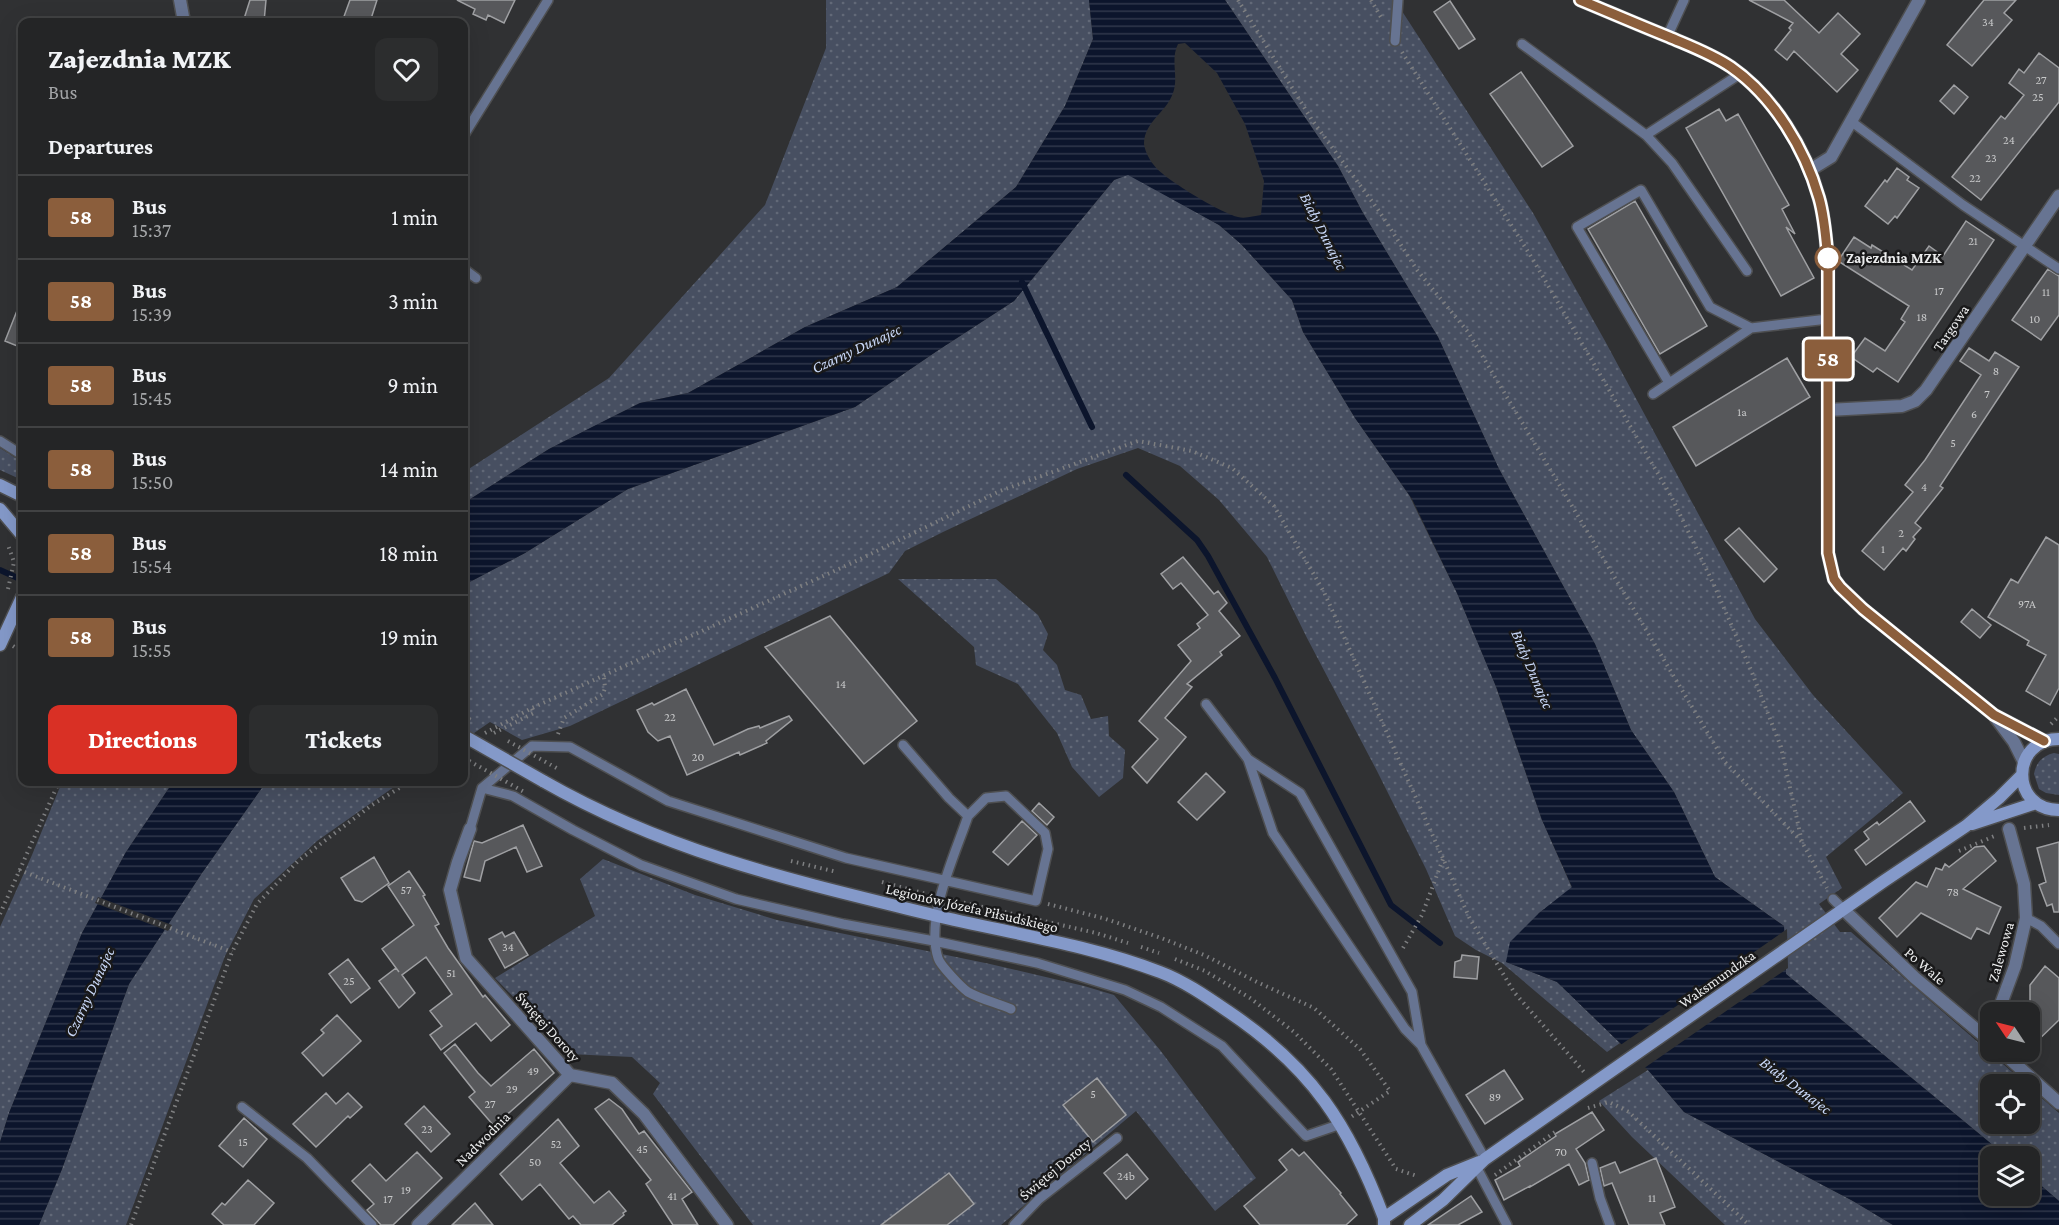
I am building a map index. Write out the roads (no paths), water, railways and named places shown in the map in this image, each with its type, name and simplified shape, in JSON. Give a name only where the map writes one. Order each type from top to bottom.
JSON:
[{"type":"street","points":[[180,0],[183,18]]},
{"type":"street","points":[[1580,0],[1714,58],[1740,74],[1774,109],[1793,137],[1810,170],[1820,199],[1825,225],[1828,262],[1828,553],[1834,579],[1863,609],[1994,715],[2014,742],[2024,762]]},
{"type":"street","points":[[1810,170],[1831,157],[1918,0]]},
{"type":"street","name":"Targowa","points":[[1828,410],[1902,406],[1915,401],[1926,390],[2059,196]]},
{"type":"street","points":[[0,485],[18,494]]},
{"type":"street","points":[[0,510],[18,531]]},
{"type":"street","points":[[0,645],[18,604]]},
{"type":"street","points":[[1994,715],[2055,739]]},
{"type":"street","name":"Legionów Józefa Piłsudskiego","points":[[468,738],[621,822],[691,850],[810,885],[1096,952],[1161,973],[1209,998],[1250,1026],[1287,1058],[1314,1086],[1341,1124],[1371,1183],[1384,1223]]},
{"type":"street","points":[[2055,739],[2032,750],[2024,762],[2022,775],[2026,791],[2036,803],[2049,809],[2059,810]]},
{"type":"street","name":"Waksmundzka","points":[[1410,1225],[1443,1200],[1481,1163],[1966,826],[2022,775]]},
{"type":"street","name":"Waksmundzka","points":[[1966,826],[2036,803]]},
{"type":"street","name":"Świętej Doroty","points":[[470,829],[450,890],[466,958],[570,1075],[612,1083],[644,1114],[727,1225]]},
{"type":"street","name":"Zalewowa","points":[[2001,1002],[2014,966],[2026,918],[2024,884],[2010,829]]},
{"type":"street","name":"Po Wale","points":[[1844,910],[1915,978],[1980,1029]]},
{"type":"street","points":[[2013,1062],[2059,1103]]},
{"type":"street","name":"Nadwodnia","points":[[418,1225],[570,1075]]},
{"type":"street","name":"Waksmundzka","points":[[1384,1223],[1447,1175],[1481,1163]]},
{"type":"lane","points":[[468,129],[548,0]]},
{"type":"lane","points":[[1395,41],[1398,0]]},
{"type":"lane","points":[[1667,37],[1684,0]]},
{"type":"lane","points":[[1522,44],[1646,135],[1672,163],[1747,271]]},
{"type":"lane","points":[[1646,135],[1740,74]]},
{"type":"lane","points":[[1852,122],[1963,205],[2059,270]]},
{"type":"lane","points":[[1669,383],[1577,227],[1641,190],[1710,307],[1751,328]]},
{"type":"lane","points":[[468,273],[476,278]]},
{"type":"lane","points":[[1653,394],[1751,328],[1828,319]]},
{"type":"lane","points":[[0,441],[18,452]]},
{"type":"lane","points":[[1206,704],[1248,759],[1273,833],[1405,1029],[1421,1045]]},
{"type":"lane","points":[[903,745],[949,798],[968,816]]},
{"type":"lane","points":[[470,829],[482,788],[532,746],[570,747],[668,801],[846,858],[946,880],[1036,901],[1048,849],[1045,833],[1006,796],[986,798],[968,816],[946,880],[937,916],[934,941],[938,961],[968,992],[1011,1009]]},
{"type":"lane","points":[[1248,759],[1300,793],[1412,992],[1421,1045],[1481,1163],[1485,1182],[1507,1225]]},
{"type":"lane","points":[[482,788],[513,796],[641,865],[736,899],[843,924],[1037,963],[1125,990],[1161,1007],[1222,1046],[1306,1136],[1341,1124]]},
{"type":"lane","points":[[1833,899],[1844,910]]},
{"type":"lane","points":[[2026,918],[2041,926],[2059,944]]},
{"type":"lane","points":[[242,1107],[307,1158],[372,1225]]},
{"type":"lane","name":"Świętej Doroty","points":[[1014,1225],[1040,1199],[1117,1138]]},
{"type":"lane","points":[[1592,1163],[1600,1198],[1610,1225]]},
{"type":"water","points":[[1089,0],[1225,0],[1338,166],[1363,213],[1438,337],[1499,469],[1595,644],[1631,730],[1674,792],[1715,877],[1784,926],[1786,974],[1994,1146],[1980,1146],[1980,1206],[2040,1206],[2040,1185],[2059,1201],[2059,1225],[1893,1225],[1853,1201],[1684,1112],[1648,1070],[1557,982],[1506,962],[1510,942],[1539,913],[1572,887],[1542,820],[1497,689],[1457,593],[1412,499],[1355,418],[1303,332],[1292,300],[1241,244],[1219,225],[1128,175],[1114,180],[1014,301],[855,407],[628,489],[525,553],[468,583],[468,500],[549,449],[640,403],[688,393],[805,327],[897,287],[1016,187],[1065,106],[1093,39]],"holes":[[[1185,43],[1217,73],[1245,124],[1264,181],[1261,215],[1238,217],[1179,186],[1153,164],[1145,148],[1145,135],[1173,93],[1178,44]]]},
{"type":"water","name":"Czarny Dunajec","points":[[170,786],[263,786],[202,873],[129,984],[62,1169],[39,1225],[0,1225],[0,1142],[9,1113],[82,933],[126,852]]},
{"type":"waterway","points":[[1022,282],[1092,427]]},
{"type":"waterway","points":[[1126,475],[1197,540],[1208,556],[1275,678],[1391,905],[1440,943]]},
{"type":"waterway","points":[[0,570],[18,578]]},
{"type":"place","name":"Zajezdnia MZK","points":[[1828,258]]},
{"type":"water label","name":"Biały Dunajec","points":[[1324,231]]},
{"type":"water label","name":"Biały Dunajec","points":[[1533,669]]},
{"type":"water label","name":"Biały Dunajec","points":[[1796,1085]]}]
